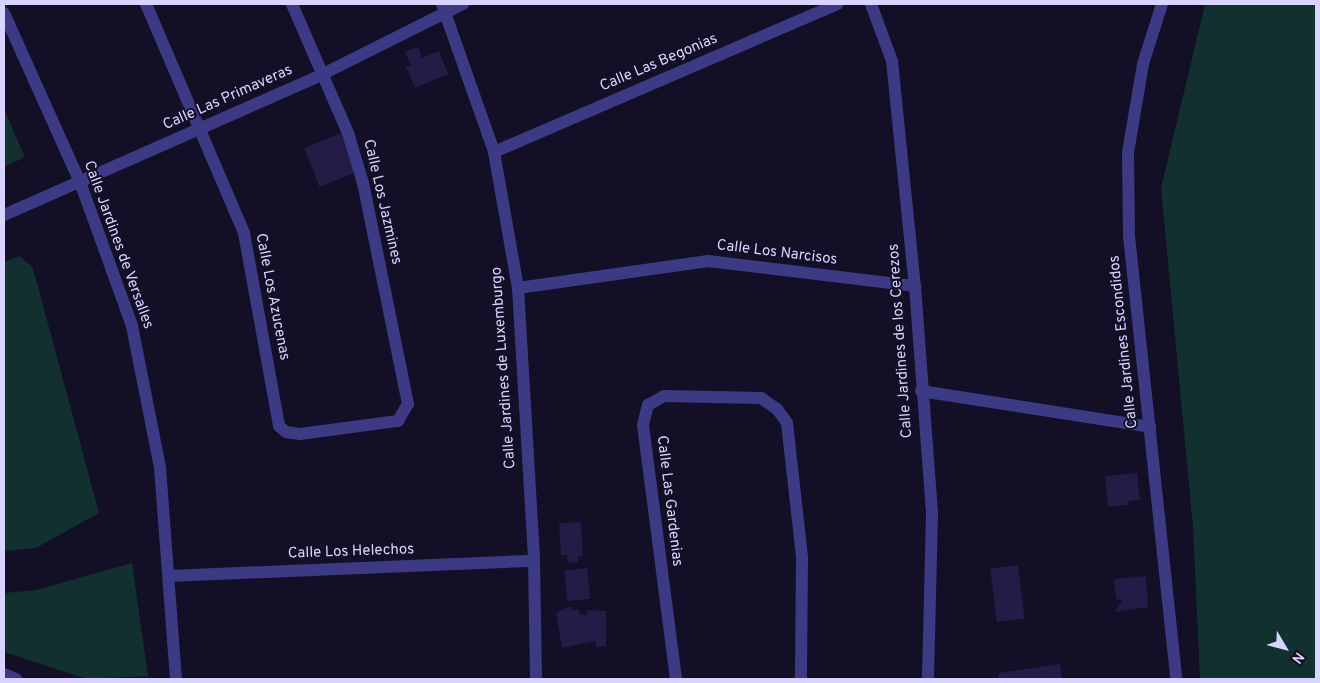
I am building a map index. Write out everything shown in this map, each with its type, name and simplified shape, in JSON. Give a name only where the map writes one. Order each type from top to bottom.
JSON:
[{"type":"street","name":"Calle Los Azucenas","points":[[146,4],[244,233],[279,426],[286,432],[300,434],[398,421],[403,416]]},
{"type":"street","name":"Calle Los Jazmines","points":[[292,4],[348,133],[363,183],[408,404],[403,416]]},
{"type":"street","name":"Calle Las Primaveras","points":[[4,216],[321,74],[444,8],[463,4]]},
{"type":"street","name":"Calle Las Begonias","points":[[494,152],[836,4]]},
{"type":"street","name":"Calle Jardines de los Cerezos","points":[[871,4],[892,61],[915,286],[921,392],[932,513],[928,679]]},
{"type":"street","name":"Calle Jardines Escondidos","points":[[1162,4],[1144,64],[1128,153],[1129,236],[1176,679]]},
{"type":"street","name":"Calle Jardines de Luxemburgo","points":[[444,8],[494,152],[518,288],[534,561],[536,679]]},
{"type":"street","name":"Calle Jardines de Versalles","points":[[4,13],[80,182],[132,326],[160,467],[176,679]]},
{"type":"street","name":"Calle Los Narcisos","points":[[518,288],[708,261],[915,286]]},
{"type":"street","points":[[921,392],[1150,427]]},
{"type":"street","name":"Calle Las Gardenias","points":[[676,679],[643,425],[648,405],[664,396],[761,398],[777,409],[787,422],[802,557],[801,679]]},
{"type":"street","name":"Calle Los Helechos","points":[[169,576],[534,561]]},
{"type":"street","points":[[4,674],[16,679]]},
{"type":"green space","points":[[1205,4],[1316,4],[1316,679],[1200,679],[1193,527],[1161,188]]},
{"type":"green space","points":[[4,109],[25,157],[4,167]]},
{"type":"green space","points":[[19,256],[32,266],[99,513],[36,548],[4,551],[4,262]]},
{"type":"green space","points":[[132,563],[148,676],[87,679],[4,652],[4,593],[36,590]]},
{"type":"building","points":[[418,47],[422,58],[439,51],[448,74],[415,88],[406,67],[411,65],[405,52]]},
{"type":"building","points":[[341,133],[357,172],[320,187],[304,148]]},
{"type":"building","points":[[1137,473],[1140,500],[1129,501],[1128,505],[1108,507],[1105,476]]},
{"type":"building","points":[[581,522],[583,556],[578,557],[578,562],[568,563],[567,555],[561,555],[559,523]]},
{"type":"building","points":[[1018,565],[1025,619],[997,622],[990,568]]},
{"type":"building","points":[[587,568],[590,599],[567,601],[564,570]]},
{"type":"building","points":[[1146,576],[1148,607],[1115,612],[1122,600],[1116,599],[1114,579]]},
{"type":"building","points":[[571,606],[573,611],[578,609],[580,614],[587,615],[587,610],[606,611],[606,646],[596,647],[595,641],[562,648],[556,613]]},
{"type":"building","points":[[1060,664],[1062,679],[998,679],[999,673]]}]
